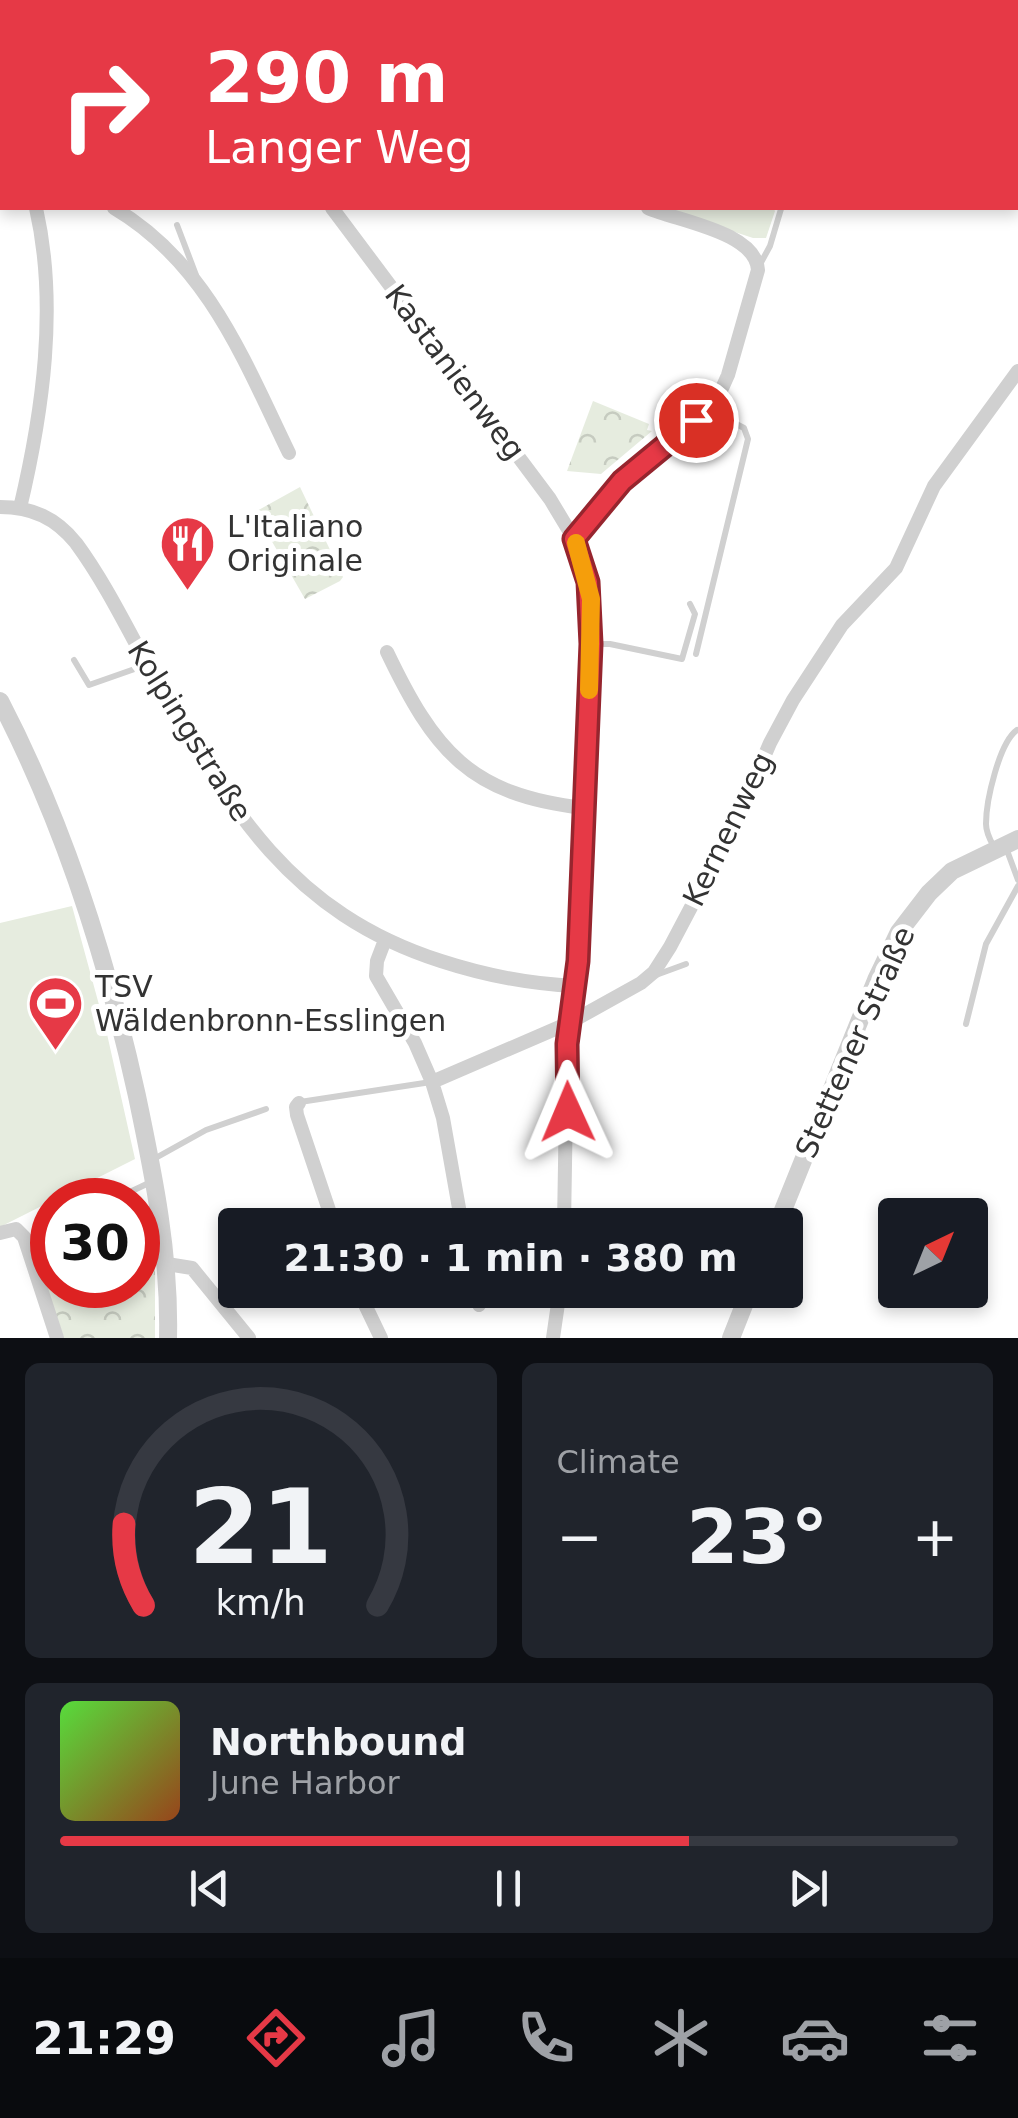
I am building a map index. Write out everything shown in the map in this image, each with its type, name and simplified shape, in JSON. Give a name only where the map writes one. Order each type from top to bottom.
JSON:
[{"type":"street","points":[[20,508],[48,326],[46,262],[36,210]]},
{"type":"street","points":[[117,210],[150,232],[196,278],[222,316],[289,452]]},
{"type":"street","name":"Kastanienweg","points":[[333,210],[550,500],[574,539],[588,582],[591,644],[570,1024],[565,1208]]},
{"type":"street","points":[[574,539],[622,481],[708,410],[728,375],[758,270],[754,252],[740,241],[654,210]]},
{"type":"street","name":"Kernenweg","points":[[432,1082],[570,1024],[650,976],[670,947],[736,822],[792,700],[842,626],[896,568],[934,486],[1018,371]]},
{"type":"street","name":"Kolpingstraße","points":[[0,507],[20,508],[50,519],[76,543],[216,781],[259,840],[320,900],[385,940],[476,971],[575,986]]},
{"type":"street","points":[[387,652],[422,721],[461,762],[488,781],[521,796],[584,808]]},
{"type":"street","points":[[3,713],[36,778],[90,914],[114,995],[156,1178]]},
{"type":"street","name":"Stettener Straße","points":[[783,1208],[894,942],[936,884],[960,866],[1006,844]]},
{"type":"street","points":[[385,940],[376,961],[378,981],[410,1032],[432,1082],[443,1118],[459,1208]]},
{"type":"street","points":[[299,1102],[298,1115],[328,1208]]},
{"type":"street","points":[[160,1209],[167,1264],[168,1338]]},
{"type":"street","points":[[0,1233],[21,1234],[57,1338]]},
{"type":"street","points":[[167,1264],[192,1268],[249,1338]]},
{"type":"street","points":[[367,1308],[381,1338]]},
{"type":"street","points":[[555,1337],[558,1308]]},
{"type":"street","points":[[731,1338],[743,1308]]},
{"type":"lane","points":[[758,270],[781,210]]},
{"type":"lane","points":[[177,225],[196,278]]},
{"type":"lane","points":[[696,654],[748,436],[744,428],[708,410]]},
{"type":"lane","points":[[591,644],[610,644],[680,660],[686,654],[695,614],[690,604]]},
{"type":"lane","points":[[74,660],[90,685],[148,664]]},
{"type":"lane","points":[[966,1024],[986,944],[1018,883],[1006,844],[986,827],[1006,740],[1016,730]]},
{"type":"lane","points":[[650,976],[686,964]]},
{"type":"lane","name":"Kernenweg","points":[[299,1102],[432,1082]]},
{"type":"lane","points":[[151,1160],[206,1130],[266,1108]]},
{"type":"lane","points":[[21,1234],[30,1233]]},
{"type":"green space","points":[[668,210],[774,210],[766,238],[753,238]]},
{"type":"green space","points":[[593,401],[649,424],[647,430],[652,431],[601,474],[567,471]]},
{"type":"green space","points":[[300,487],[343,577],[305,599],[255,512]]},
{"type":"green space","name":"TSV Wäldenbronn-Esslingen","points":[[72,906],[107,1034],[135,1159],[97,1178],[30,1178],[30,1212],[0,1227],[0,923]]},
{"type":"green space","points":[[54,1308],[155,1308],[155,1338],[64,1338]]},
{"type":"slow traffic","points":[[576,543],[591,599],[589,690]]},
{"type":"place","name":"L'Italiano Originale","points":[[188,592]]},
{"type":"place","name":"TSV Wäldenbronn-Esslingen","points":[[56,1052]]},
{"type":"route","points":[[568,1112],[567,1044],[578,961],[592,609],[582,557],[574,539],[622,481],[696,420]]}]
